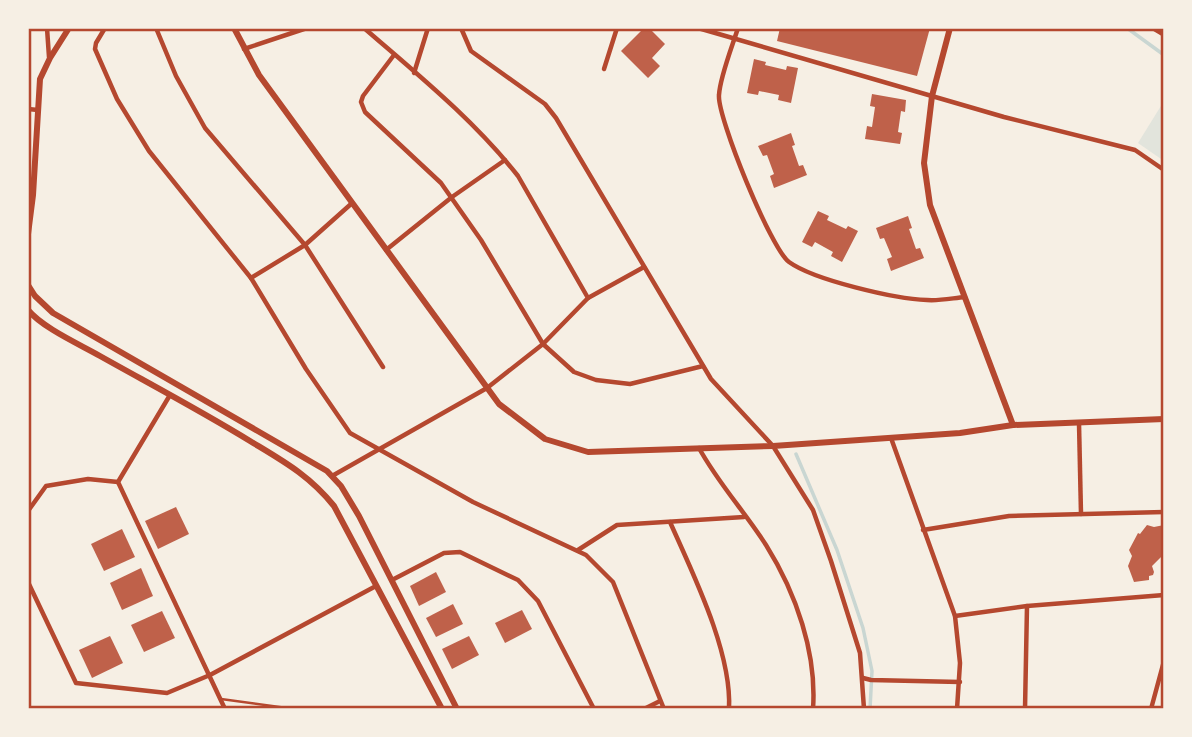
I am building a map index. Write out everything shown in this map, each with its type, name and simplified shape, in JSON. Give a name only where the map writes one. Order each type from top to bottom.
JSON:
[{"type":"street","points":[[47,28],[50,58]]},
{"type":"street","points":[[28,234],[40,79],[69,28]]},
{"type":"street","points":[[105,28],[95,49],[117,99],[149,152],[251,278],[306,369],[350,433],[473,502],[586,555],[613,582],[664,709]]},
{"type":"street","points":[[156,28],[176,76],[205,128],[305,245],[383,367]]},
{"type":"street","points":[[233,28],[259,75],[499,404],[545,439],[588,452],[774,446],[960,433],[1013,425],[1164,419]]},
{"type":"street","points":[[244,49],[307,28]]},
{"type":"street","points":[[364,28],[446,100],[505,160],[525,187],[588,298]]},
{"type":"street","points":[[414,73],[428,28]]},
{"type":"street","points":[[461,28],[471,51],[545,104],[556,118],[711,379],[774,446],[813,510],[860,653],[864,709]]},
{"type":"street","points":[[604,69],[617,28]]},
{"type":"street","points":[[698,28],[932,96],[1135,150],[1164,170]]},
{"type":"street","points":[[738,28],[718,96],[722,118],[767,231],[778,251],[788,261],[841,283],[928,300],[965,297]]},
{"type":"street","points":[[950,28],[932,96],[924,163],[930,205],[1013,425]]},
{"type":"street","points":[[1154,28],[1164,34]]},
{"type":"street","points":[[394,55],[363,96],[361,102],[365,112],[441,183],[452,197],[543,344],[574,372],[596,380],[630,384],[703,366]]},
{"type":"street","points":[[28,109],[38,110]]},
{"type":"street","points":[[386,250],[452,197],[505,160]]},
{"type":"street","points":[[251,278],[305,245],[351,204]]},
{"type":"street","points":[[331,476],[487,388],[543,344],[588,298],[644,267]]},
{"type":"street","points":[[28,285],[35,296],[53,313],[286,446],[331,476],[341,486],[359,516],[457,709]]},
{"type":"street","points":[[28,310],[63,335],[308,477],[334,506],[442,709]]},
{"type":"street","points":[[118,482],[170,395]]},
{"type":"street","points":[[1079,423],[1082,514]]},
{"type":"street","points":[[891,437],[955,616],[960,663],[957,709]]},
{"type":"street","points":[[698,447],[765,544],[780,571],[809,648],[815,685],[813,709]]},
{"type":"street","points":[[28,511],[46,486],[88,479],[118,482]]},
{"type":"street","points":[[118,482],[225,709]]},
{"type":"street","points":[[923,530],[1009,516],[1164,512]]},
{"type":"street","points":[[578,550],[617,525],[745,517]]},
{"type":"street","points":[[670,522],[723,654],[730,688],[729,709]]},
{"type":"street","points":[[392,580],[444,553],[460,552],[518,580],[538,601],[594,709]]},
{"type":"street","points":[[28,582],[76,683],[167,693],[211,675],[376,586]]},
{"type":"street","points":[[955,616],[1027,606],[1164,595]]},
{"type":"street","points":[[1025,709],[1027,606]]},
{"type":"street","points":[[1151,709],[1163,674],[1164,661]]},
{"type":"street","points":[[863,678],[960,682]]},
{"type":"street","points":[[644,709],[660,701]]},
{"type":"lane","points":[[221,699],[294,709]]},
{"type":"shaded area","points":[[1164,101],[1164,161],[1138,143]]},
{"type":"building","points":[[644,28],[649,28],[665,44],[652,58],[660,66],[648,78],[621,51]]},
{"type":"building","points":[[780,28],[930,28],[917,76],[777,41]]},
{"type":"building","points":[[754,59],[786,70],[787,66],[798,68],[791,103],[778,100],[779,95],[759,91],[758,95],[747,93]]},
{"type":"building","points":[[872,94],[906,100],[905,112],[901,111],[898,132],[902,133],[900,144],[865,139],[867,126],[872,127],[875,107],[870,106]]},
{"type":"building","points":[[791,133],[799,166],[803,165],[807,175],[774,188],[770,176],[774,174],[767,155],[763,156],[758,146]]},
{"type":"building","points":[[818,211],[829,216],[827,220],[846,229],[848,226],[858,231],[842,262],[831,256],[833,252],[815,242],[812,247],[802,242]]},
{"type":"building","points":[[908,216],[916,249],[920,248],[924,258],[891,271],[887,259],[892,257],[884,238],[880,239],[876,228]]},
{"type":"building","points":[[176,507],[189,534],[158,549],[145,521]]},
{"type":"building","points":[[1147,525],[1164,525],[1164,554],[1152,566],[1154,572],[1149,576],[1149,580],[1134,582],[1128,566],[1132,556],[1129,550],[1138,533]]},
{"type":"building","points":[[122,529],[135,557],[104,571],[91,544]]},
{"type":"building","points":[[141,568],[153,596],[122,610],[110,583]]},
{"type":"building","points":[[436,572],[446,592],[419,606],[410,586]]},
{"type":"building","points":[[453,604],[463,624],[436,637],[426,618]]},
{"type":"building","points":[[522,610],[532,629],[505,643],[495,623]]},
{"type":"building","points":[[162,611],[175,638],[144,652],[131,625]]},
{"type":"building","points":[[110,636],[123,663],[92,678],[79,650]]},
{"type":"building","points":[[469,636],[479,655],[452,669],[442,649]]},
{"type":"waterway","points":[[1127,28],[1164,55]]},
{"type":"waterway","points":[[796,454],[837,550],[863,628],[872,671],[870,709]]}]
